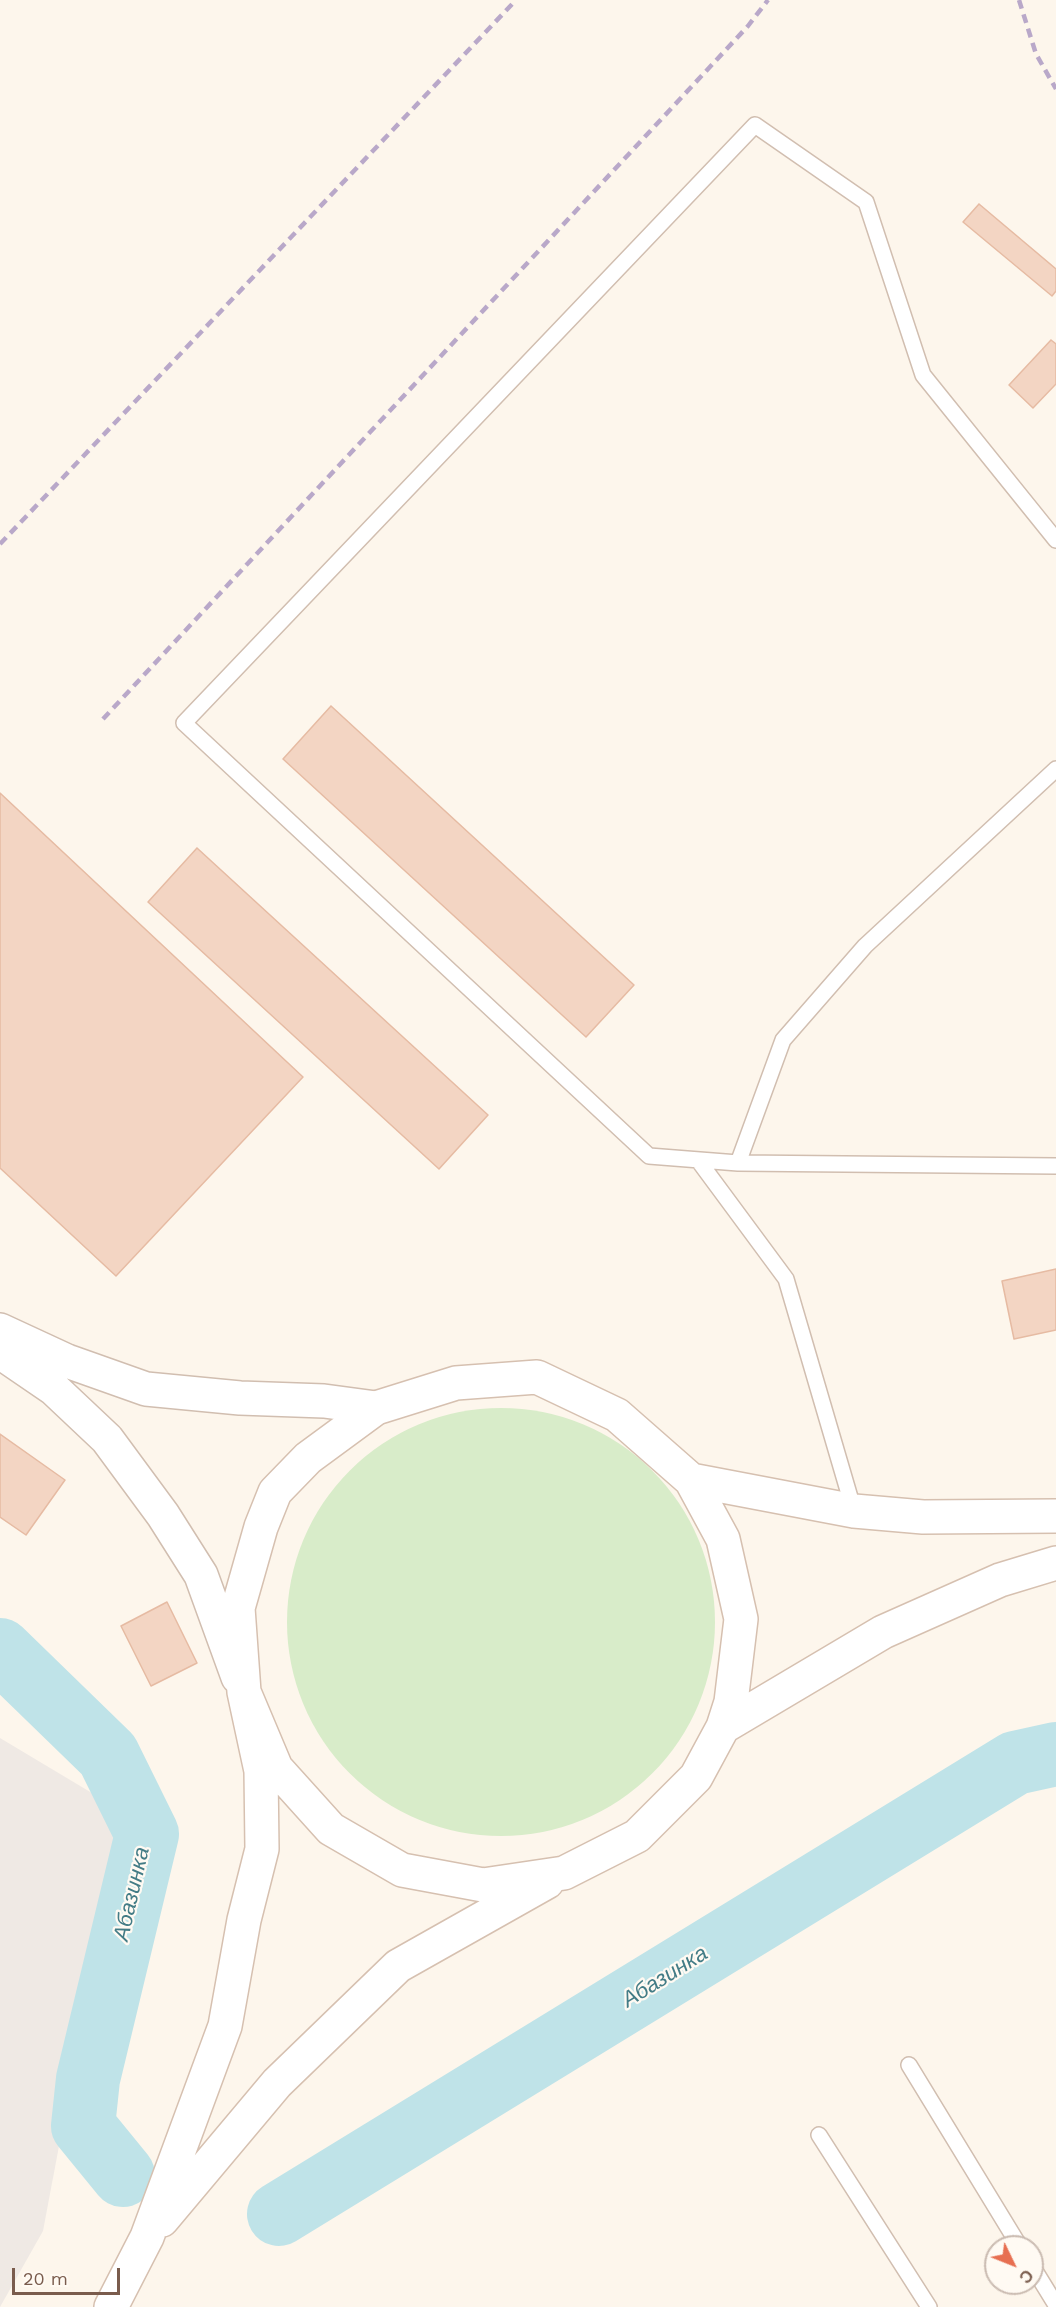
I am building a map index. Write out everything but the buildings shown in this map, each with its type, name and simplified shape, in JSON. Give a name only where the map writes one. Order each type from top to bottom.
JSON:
[{"type":"main road","points":[[0,1330],[67,1360],[146,1389],[240,1398],[324,1401],[376,1408]]},
{"type":"main road","points":[[0,1352],[54,1389],[107,1439],[164,1515],[201,1575],[244,1692],[276,1768],[331,1829],[402,1870],[483,1885],[564,1873]]},
{"type":"main road","points":[[111,2307],[147,2237],[225,2026],[244,1920],[262,1849],[261,1771],[244,1692],[238,1608],[261,1527],[275,1492],[308,1458],[376,1408],[456,1383],[537,1377],[617,1415],[691,1480],[723,1539],[741,1619],[731,1702],[723,1727],[696,1777],[637,1836],[564,1873],[398,1966],[277,2083],[147,2237]]},
{"type":"main road","points":[[691,1480],[854,1511],[922,1517],[1056,1516]]},
{"type":"main road","points":[[723,1727],[884,1632],[1000,1580],[1056,1563]]},
{"type":"lane","points":[[1056,540],[923,375],[866,202],[755,125],[184,723],[649,1156],[738,1163],[1056,1166]]},
{"type":"lane","points":[[738,1163],[783,1040],[865,946],[1056,770]]},
{"type":"lane","points":[[698,1160],[786,1279],[854,1511]]},
{"type":"lane","points":[[909,2065],[1013,2235]]},
{"type":"lane","points":[[819,2134],[928,2307]]},
{"type":"lane","points":[[1044,2286],[1056,2305]]},
{"type":"shaded area","points":[[0,1738],[122,1811],[43,2231],[0,2307]]},
{"type":"green space","points":[[501,1408],[543,1412],[583,1424],[620,1444],[652,1471],[679,1503],[699,1540],[711,1580],[715,1622],[711,1664],[699,1704],[679,1741],[652,1773],[620,1800],[583,1820],[543,1832],[501,1836],[459,1832],[419,1820],[382,1800],[350,1773],[323,1741],[303,1704],[291,1664],[287,1622],[291,1580],[303,1540],[323,1503],[350,1471],[382,1444],[419,1424],[459,1412]]},
{"type":"waterway","name":"Абазинка","points":[[0,1650],[108,1755],[147,1834],[88,2079],[83,2126],[123,2175]]},
{"type":"waterway","name":"Абазинка","points":[[279,2214],[1015,1763],[1056,1754]]},
{"type":"railway","points":[[0,544],[516,0]]},
{"type":"railway","points":[[103,719],[748,26],[768,0]]},
{"type":"railway","points":[[1019,0],[1036,54],[1056,89]]}]
